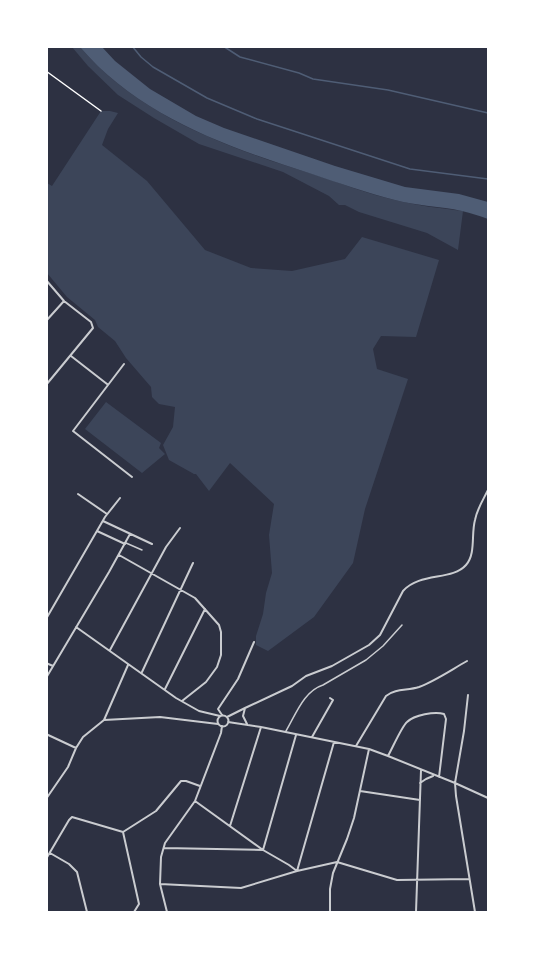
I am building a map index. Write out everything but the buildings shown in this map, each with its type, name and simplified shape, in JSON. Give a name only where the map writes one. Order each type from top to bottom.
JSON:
[{"type":"street","points":[[46,280],[64,301],[91,322],[93,328],[46,385]]},
{"type":"street","points":[[46,321],[64,301]]},
{"type":"street","points":[[71,356],[107,384]]},
{"type":"street","points":[[124,364],[73,431],[132,477]]},
{"type":"street","points":[[222,726],[225,726],[228,720],[245,708],[292,686],[306,676],[332,666],[369,645],[380,635],[408,585],[418,580],[459,570],[466,565],[472,549],[474,520],[479,505],[489,490]]},
{"type":"street","points":[[78,494],[107,514]]},
{"type":"street","points":[[46,619],[107,514],[120,498]]},
{"type":"street","points":[[103,521],[152,544]]},
{"type":"street","points":[[109,651],[166,547],[180,528]]},
{"type":"street","points":[[97,531],[142,550]]},
{"type":"street","points":[[46,678],[130,534]]},
{"type":"street","points":[[119,555],[195,598],[219,625],[221,655],[217,666],[206,682],[182,701]]},
{"type":"street","points":[[142,673],[193,563]]},
{"type":"street","points":[[46,607],[51,610]]},
{"type":"street","points":[[165,690],[205,609]]},
{"type":"street","points":[[286,732],[308,694],[316,687],[366,660],[383,646],[402,625]]},
{"type":"street","points":[[76,627],[165,690],[199,711],[221,715],[228,720],[369,749],[489,798]]},
{"type":"street","points":[[221,715],[218,709],[238,679],[254,642]]},
{"type":"street","points":[[356,746],[391,691],[417,688],[466,661]]},
{"type":"street","points":[[46,663],[53,666]]},
{"type":"street","points":[[104,720],[129,664]]},
{"type":"street","points":[[468,695],[455,783],[475,912]]},
{"type":"street","points":[[312,737],[333,700],[330,698]]},
{"type":"street","points":[[245,708],[243,716],[247,724]]},
{"type":"street","points":[[388,756],[406,722],[422,715],[437,712],[444,714],[446,719],[437,776]]},
{"type":"street","points":[[218,724],[217,720],[221,715]]},
{"type":"street","points":[[46,799],[68,767],[83,737],[104,720],[160,717],[222,726]]},
{"type":"street","points":[[167,912],[160,884],[161,857],[165,843],[195,801],[222,726]]},
{"type":"street","points":[[230,826],[261,727]]},
{"type":"street","points":[[46,734],[76,748]]},
{"type":"street","points":[[263,850],[296,734]]},
{"type":"street","points":[[297,871],[334,742]]},
{"type":"street","points":[[330,912],[333,873],[347,839],[369,749]]},
{"type":"street","points":[[417,912],[421,770]]},
{"type":"street","points":[[420,783],[437,776]]},
{"type":"street","points":[[46,859],[72,817],[123,832],[156,811],[181,782],[186,781],[201,787]]},
{"type":"street","points":[[360,791],[420,800]]},
{"type":"street","points":[[195,801],[263,850],[297,871]]},
{"type":"street","points":[[123,832],[139,904],[134,912]]},
{"type":"street","points":[[249,850],[253,843]]},
{"type":"street","points":[[164,848],[263,850]]},
{"type":"street","points":[[50,853],[74,868],[87,912]]},
{"type":"street","points":[[160,884],[241,888],[337,862],[397,880],[469,879]]},
{"type":"path","points":[[46,71],[101,111]]},
{"type":"shaded area","points":[[72,47],[80,47],[103,71],[157,111],[217,141],[375,195],[412,204],[463,211],[458,250],[427,233],[359,212],[345,205],[339,205],[329,196],[283,172],[199,144],[118,95]]},
{"type":"shaded area","points":[[80,47],[102,47],[115,61],[150,89],[196,116],[224,128],[405,187],[459,194],[488,202],[488,219],[462,211],[403,202],[374,194],[280,164],[217,140],[186,126],[129,92],[103,71]]},
{"type":"shaded area","points":[[101,111],[118,113],[102,145],[147,181],[205,250],[251,268],[292,271],[345,259],[362,237],[439,260],[416,337],[381,336],[373,349],[377,369],[408,379],[365,509],[353,563],[314,617],[268,651],[256,645],[256,636],[272,573],[269,535],[274,504],[230,463],[209,491],[196,474],[169,460],[163,445],[173,427],[175,407],[159,404],[152,397],[151,387],[126,358],[115,341],[98,327],[95,320],[67,297],[47,273],[47,183],[52,186]]},
{"type":"shaded area","points":[[106,402],[161,443],[159,448],[165,454],[142,473],[85,429]]},
{"type":"waterway","points":[[132,46],[153,67],[207,98],[257,119],[410,169],[488,179]]},
{"type":"waterway","points":[[223,46],[240,57],[313,79],[388,90],[488,113]]}]
